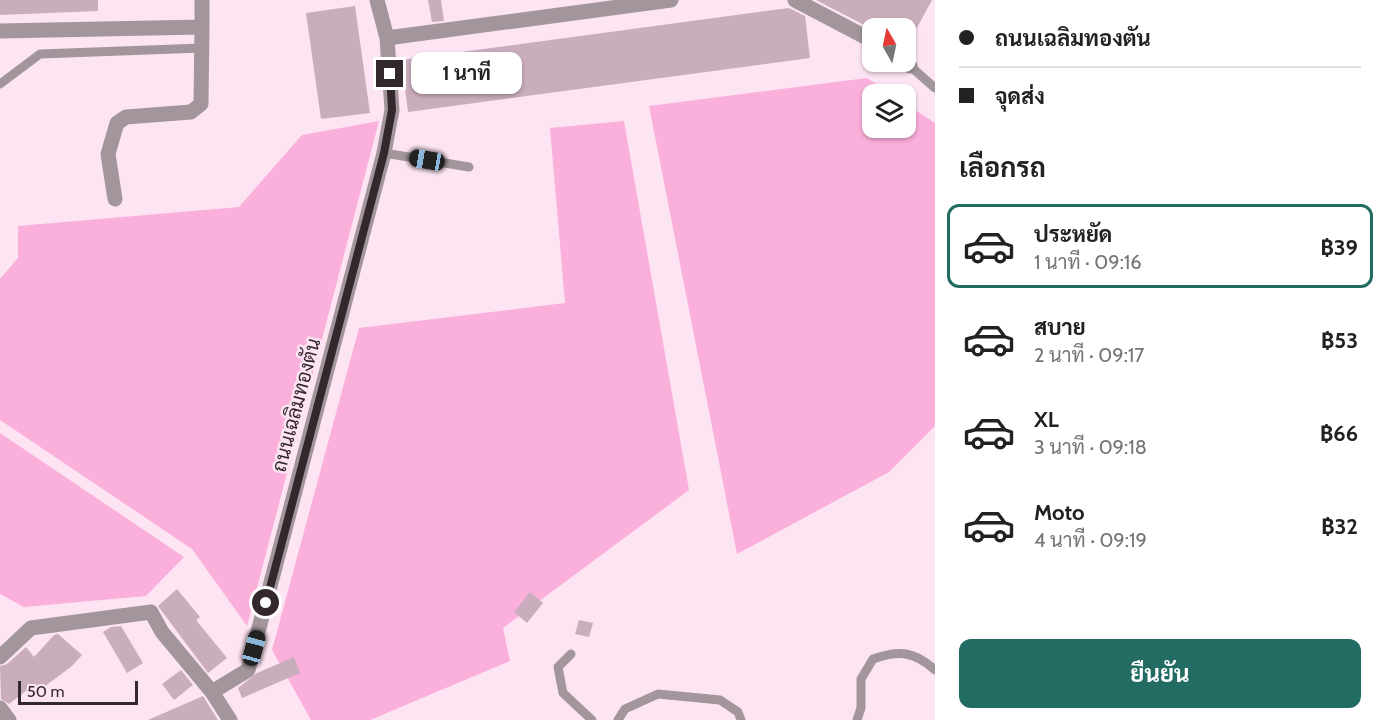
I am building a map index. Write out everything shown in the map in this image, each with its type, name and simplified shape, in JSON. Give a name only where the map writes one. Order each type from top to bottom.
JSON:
[{"type":"street","points":[[116,199],[108,154],[117,123],[126,117],[191,112],[201,104],[202,0]]},
{"type":"street","name":"ถนนเฉลิมทองตัน","points":[[212,692],[248,670],[384,153],[392,110],[387,38],[377,0]]},
{"type":"street","points":[[387,38],[637,1],[671,0]]},
{"type":"street","points":[[795,0],[862,35]]},
{"type":"street","points":[[0,31],[202,27]]},
{"type":"street","points":[[0,657],[31,628],[151,612],[162,632],[212,692],[230,720]]},
{"type":"street","points":[[0,708],[9,720]]},
{"type":"lane","points":[[0,84],[40,54],[202,48]]},
{"type":"lane","points":[[916,72],[935,88]]},
{"type":"lane","points":[[384,153],[470,168]]},
{"type":"lane","points":[[857,720],[861,708],[861,679],[873,658],[893,652],[918,656],[935,670]]},
{"type":"lane","points":[[571,654],[558,668],[563,693],[592,720]]},
{"type":"lane","points":[[618,720],[625,709],[658,694],[720,700],[738,712],[741,720]]},
{"type":"shaded area","points":[[867,78],[876,84],[862,84],[862,138],[916,138],[916,111],[935,123],[935,426],[889,472],[737,554],[649,106]]},
{"type":"shaded area","points":[[379,121],[247,626],[192,549],[0,420],[0,279],[18,258],[18,226],[239,207],[302,135]]},
{"type":"shaded area","points":[[624,121],[689,490],[503,628],[510,661],[370,720],[311,720],[272,650],[359,328],[565,303],[550,128]]},
{"type":"shaded area","points":[[0,433],[184,557],[146,596],[24,607],[0,594]]},
{"type":"building","points":[[0,0],[98,0],[98,11],[0,15]]},
{"type":"building","points":[[428,0],[441,0],[444,21],[432,22]]},
{"type":"building","points":[[816,0],[932,0],[916,30],[916,18],[862,18],[862,24]]},
{"type":"building","points":[[355,6],[370,113],[321,119],[306,13]]},
{"type":"building","points":[[789,8],[805,16],[810,58],[408,112],[401,60]]},
{"type":"building","points":[[177,589],[200,617],[196,620],[227,658],[208,673],[158,606]]},
{"type":"building","points":[[530,592],[543,603],[527,623],[514,612]]},
{"type":"building","points":[[579,620],[593,623],[589,637],[575,634]]},
{"type":"building","points":[[121,626],[143,663],[127,673],[103,632],[111,627]]},
{"type":"building","points":[[58,634],[82,655],[72,666],[36,693],[31,687],[9,704],[1,699],[0,666],[7,664],[26,647],[34,657],[54,635]]},
{"type":"building","points":[[294,657],[300,673],[242,698],[238,688],[257,673]]},
{"type":"building","points":[[181,670],[193,685],[174,700],[162,684]]},
{"type":"building","points":[[203,696],[218,720],[148,720]]},
{"type":"route","points":[[266,603],[384,153],[392,110],[390,74]]}]
